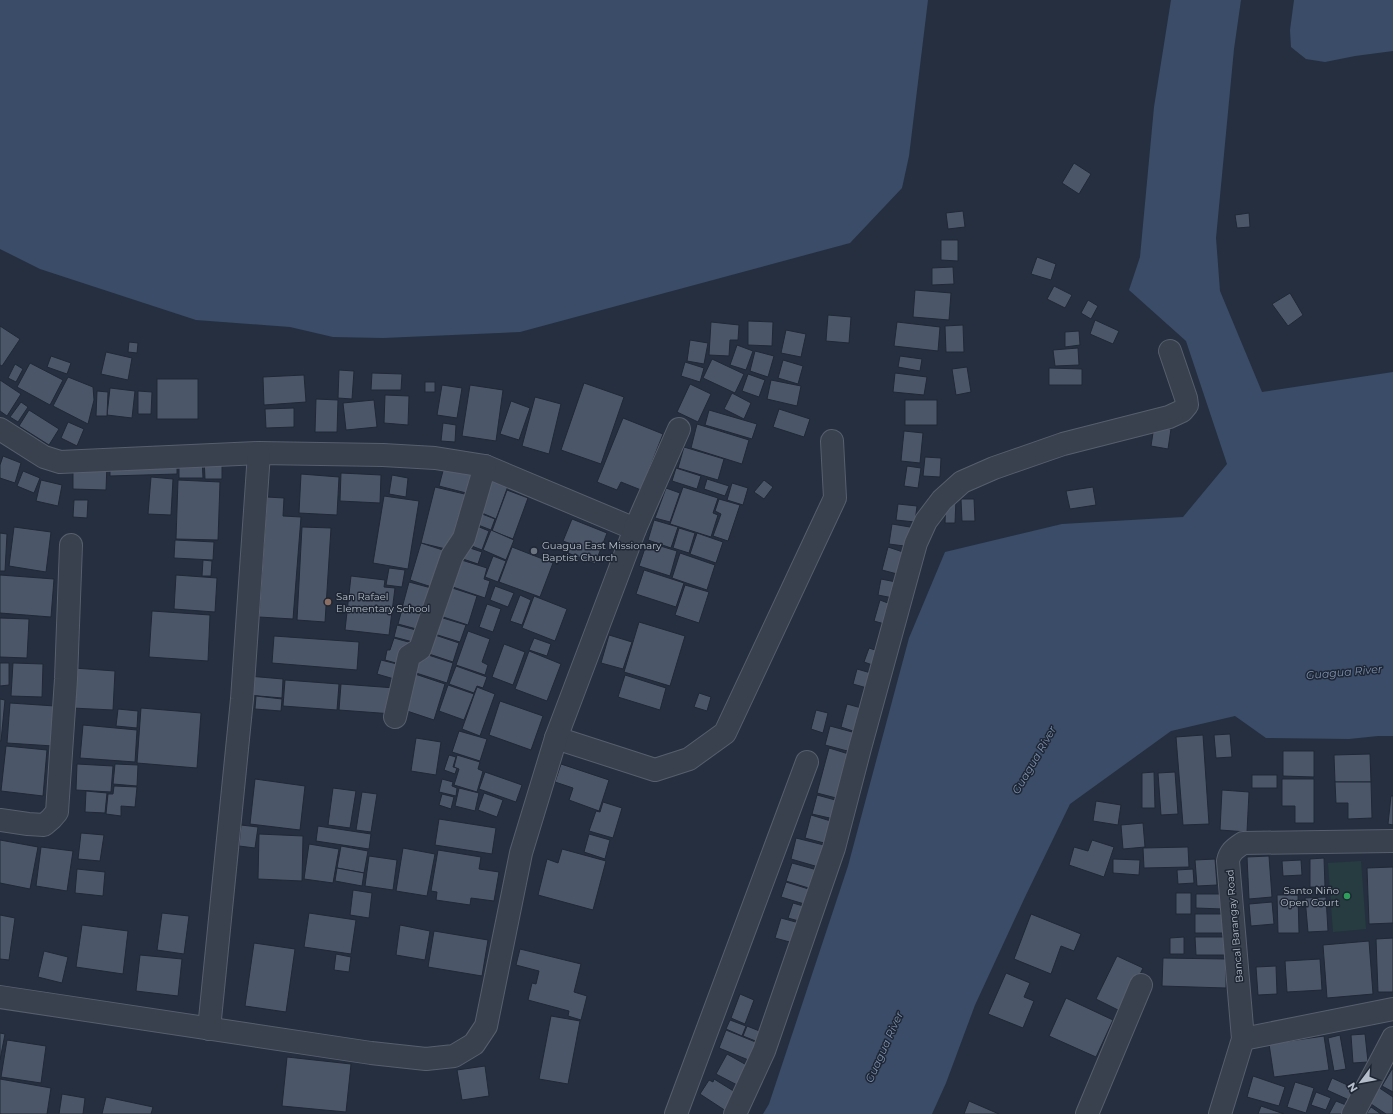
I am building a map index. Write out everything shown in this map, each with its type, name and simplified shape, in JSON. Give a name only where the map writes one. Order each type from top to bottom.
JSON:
[{"type":"street","points":[[735,1114],[764,1050],[834,848],[908,570],[916,543],[926,522],[942,500],[962,482],[994,468],[1063,444],[1168,417],[1182,411],[1187,405],[1186,398],[1170,351]]},
{"type":"street","points":[[0,429],[44,457],[60,462],[259,454],[383,455],[435,458],[485,466],[635,530]]},
{"type":"street","points":[[0,997],[371,1053],[426,1059],[454,1056],[474,1044],[486,1026],[521,853],[556,738],[635,530],[679,429]]},
{"type":"street","points":[[556,738],[655,770],[689,759],[725,733],[835,498],[832,441]]},
{"type":"street","points":[[209,1029],[242,693],[259,454]]},
{"type":"street","points":[[395,717],[409,656],[420,649],[452,556],[464,538],[485,466]]},
{"type":"street","points":[[0,820],[44,825],[57,812],[66,679],[71,545]]},
{"type":"street","points":[[676,1114],[807,762]]},
{"type":"street","name":"Bancal Barangay Road","points":[[1220,1114],[1243,1038],[1228,861],[1233,850],[1243,843],[1393,841]]},
{"type":"street","points":[[1087,1114],[1141,985]]},
{"type":"street","points":[[1243,1038],[1393,1009]]},
{"type":"street","points":[[1353,1114],[1393,1038]]},
{"type":"green space","name":"Santo Niño Open Court","points":[[1361,861],[1366,929],[1333,932],[1328,863]]},
{"type":"water","points":[[0,0],[928,0],[909,156],[902,188],[850,243],[520,332],[383,338],[333,337],[290,327],[196,320],[40,269],[0,249]]},
{"type":"water","name":"Guagua River","points":[[1171,0],[1241,0],[1234,49],[1216,238],[1220,291],[1262,392],[1393,372],[1393,736],[1349,739],[1266,738],[1235,716],[1171,731],[1070,804],[975,1005],[946,1083],[932,1114],[763,1114],[769,1104],[848,866],[909,638],[945,552],[1062,524],[1183,517],[1227,464],[1186,341],[1129,290],[1140,257],[1154,107]]},
{"type":"water","points":[[1294,0],[1393,0],[1393,51],[1325,62],[1306,59],[1291,47],[1290,30]]},
{"type":"building","points":[[1074,163],[1091,174],[1079,194],[1062,183]]},
{"type":"building","points":[[963,211],[965,227],[948,229],[946,213]]},
{"type":"building","points":[[1249,213],[1250,227],[1237,228],[1235,215]]},
{"type":"building","points":[[941,240],[958,240],[958,261],[941,260]]},
{"type":"building","points":[[1037,257],[1056,264],[1051,280],[1031,274]]},
{"type":"building","points":[[953,267],[954,284],[932,285],[932,268]]},
{"type":"building","points":[[1054,286],[1072,295],[1065,308],[1047,299]]},
{"type":"building","points":[[915,290],[951,293],[949,320],[913,317]]},
{"type":"building","points":[[1290,293],[1303,315],[1288,326],[1272,304]]},
{"type":"building","points":[[1088,300],[1098,306],[1091,319],[1081,313]]},
{"type":"building","points":[[828,315],[851,317],[849,343],[826,341]]},
{"type":"building","points":[[1095,320],[1119,331],[1113,344],[1090,334]]},
{"type":"building","points":[[748,321],[773,322],[772,346],[748,345]]},
{"type":"building","points":[[711,322],[739,325],[738,340],[730,340],[729,356],[709,355]]},
{"type":"building","points":[[897,322],[940,327],[938,351],[894,346]]},
{"type":"building","points":[[963,325],[964,352],[946,352],[945,326]]},
{"type":"building","points":[[0,326],[20,339],[2,366],[0,365]]},
{"type":"building","points":[[786,330],[806,334],[801,357],[781,353]]},
{"type":"building","points":[[1079,331],[1080,345],[1065,347],[1065,332]]},
{"type":"building","points":[[690,340],[708,343],[704,364],[687,361]]},
{"type":"building","points":[[129,342],[138,343],[137,353],[128,352]]},
{"type":"building","points":[[737,345],[753,351],[746,370],[730,365]]},
{"type":"building","points":[[1078,348],[1079,365],[1055,366],[1053,350]]},
{"type":"building","points":[[755,351],[774,356],[768,377],[750,371]]},
{"type":"building","points":[[106,352],[132,358],[128,380],[101,374]]},
{"type":"building","points":[[51,356],[71,363],[67,374],[47,367]]},
{"type":"building","points":[[900,356],[922,359],[920,371],[898,367]]},
{"type":"building","points":[[712,359],[744,374],[735,393],[703,378]]},
{"type":"building","points":[[783,360],[803,366],[798,384],[778,378]]},
{"type":"building","points":[[685,362],[704,368],[700,382],[681,376]]},
{"type":"building","points":[[30,363],[63,380],[50,405],[17,387]]},
{"type":"building","points":[[15,364],[23,369],[16,382],[8,378]]},
{"type":"building","points":[[967,367],[971,392],[956,395],[952,369]]},
{"type":"building","points":[[1049,368],[1082,369],[1082,385],[1049,385]]},
{"type":"building","points":[[339,370],[354,371],[352,399],[338,398]]},
{"type":"building","points":[[372,373],[402,374],[401,390],[371,390]]},
{"type":"building","points":[[895,373],[927,377],[924,395],[893,392]]},
{"type":"building","points":[[748,374],[765,380],[759,397],[742,391]]},
{"type":"building","points":[[304,375],[306,402],[264,405],[263,377]]},
{"type":"building","points":[[68,377],[93,387],[94,400],[88,424],[53,406]]},
{"type":"building","points":[[157,379],[198,379],[198,419],[157,419]]},
{"type":"building","points":[[0,380],[21,394],[7,416],[0,411]]},
{"type":"building","points":[[771,380],[801,386],[797,406],[767,399]]},
{"type":"building","points":[[425,382],[435,382],[435,392],[425,392]]},
{"type":"building","points":[[584,383],[624,397],[601,464],[561,450]]},
{"type":"building","points":[[690,384],[711,394],[698,422],[677,412]]},
{"type":"building","points":[[442,385],[462,388],[457,418],[437,415]]},
{"type":"building","points":[[470,385],[503,390],[496,441],[462,436]]},
{"type":"building","points":[[110,388],[135,391],[132,418],[107,415]]},
{"type":"building","points":[[97,391],[108,392],[107,416],[96,416]]},
{"type":"building","points":[[138,391],[152,392],[151,414],[138,414]]},
{"type":"building","points":[[732,393],[751,403],[744,419],[724,409]]},
{"type":"building","points":[[385,395],[409,396],[408,425],[384,423]]},
{"type":"building","points":[[535,397],[561,404],[549,454],[522,446]]},
{"type":"building","points":[[316,399],[338,400],[337,432],[315,432]]},
{"type":"building","points":[[374,400],[377,427],[346,430],[343,403]]},
{"type":"building","points":[[905,400],[937,400],[937,425],[905,425]]},
{"type":"building","points":[[511,401],[530,408],[519,440],[500,434]]},
{"type":"building","points":[[21,402],[28,407],[18,422],[10,417]]},
{"type":"building","points":[[294,408],[294,427],[266,428],[265,409]]},
{"type":"building","points":[[779,409],[810,419],[804,437],[773,427]]},
{"type":"building","points":[[29,410],[59,429],[49,445],[19,426]]},
{"type":"building","points":[[709,410],[757,424],[752,439],[705,425]]},
{"type":"building","points":[[623,418],[663,434],[641,490],[621,482],[617,490],[597,482]]},
{"type":"building","points":[[68,422],[84,429],[77,446],[61,438]]},
{"type":"building","points":[[443,423],[456,425],[455,442],[441,441]]},
{"type":"building","points":[[697,424],[749,440],[742,464],[691,448]]},
{"type":"building","points":[[1154,426],[1171,429],[1168,449],[1151,446]]},
{"type":"building","points":[[904,431],[923,433],[920,463],[901,461]]},
{"type":"building","points":[[684,447],[724,459],[718,480],[678,468]]},
{"type":"building","points":[[3,456],[21,463],[15,483],[0,478],[0,465]]},
{"type":"building","points":[[179,457],[202,457],[203,478],[179,478]]},
{"type":"building","points":[[204,457],[222,457],[222,479],[205,479]]},
{"type":"building","points":[[925,457],[941,458],[940,477],[923,476]]},
{"type":"building","points":[[177,459],[177,474],[110,476],[110,461]]},
{"type":"building","points":[[73,463],[107,464],[106,490],[73,489]]},
{"type":"building","points":[[907,466],[921,468],[918,488],[904,486]]},
{"type":"building","points":[[444,467],[478,476],[474,495],[439,486]]},
{"type":"building","points":[[676,468],[701,476],[697,489],[672,481]]},
{"type":"building","points":[[23,471],[40,478],[34,493],[17,486]]},
{"type":"building","points":[[341,473],[381,475],[380,503],[340,501]]},
{"type":"building","points":[[301,474],[339,477],[337,515],[299,513]]},
{"type":"building","points":[[392,475],[408,478],[406,497],[389,494]]},
{"type":"building","points":[[151,477],[173,479],[171,515],[148,514]]},
{"type":"building","points":[[487,478],[508,486],[496,519],[475,510]]},
{"type":"building","points":[[707,479],[729,486],[725,496],[704,489]]},
{"type":"building","points":[[41,480],[62,485],[58,506],[36,501]]},
{"type":"building","points":[[178,480],[220,482],[218,540],[176,539]]},
{"type":"building","points":[[764,480],[773,487],[764,499],[754,492]]},
{"type":"building","points":[[732,483],[748,488],[743,505],[727,500]]},
{"type":"building","points":[[435,487],[473,496],[454,551],[421,543]]},
{"type":"building","points":[[683,487],[718,498],[713,513],[718,515],[711,537],[670,524]]},
{"type":"building","points":[[1093,487],[1096,505],[1070,509],[1066,491]]},
{"type":"building","points":[[666,488],[680,493],[670,522],[655,518]]},
{"type":"building","points":[[507,490],[528,498],[513,539],[492,531]]},
{"type":"building","points":[[384,496],[419,501],[408,569],[373,563]]},
{"type":"building","points":[[267,497],[284,498],[283,516],[301,517],[293,619],[259,617]]},
{"type":"building","points":[[719,499],[740,505],[728,541],[713,536],[721,514],[715,511]]},
{"type":"building","points":[[946,499],[956,499],[955,523],[945,523]]},
{"type":"building","points":[[961,499],[974,499],[975,521],[962,521]]},
{"type":"building","points":[[74,500],[88,500],[87,518],[73,517]]},
{"type":"building","points":[[898,504],[917,506],[915,522],[896,520]]},
{"type":"building","points":[[477,512],[495,519],[491,530],[473,523]]},
{"type":"building","points":[[572,519],[607,533],[595,564],[568,553],[571,544],[563,541]]},
{"type":"building","points":[[654,520],[678,527],[671,548],[648,540]]},
{"type":"building","points":[[472,524],[489,531],[482,550],[464,543]]},
{"type":"building","points":[[892,524],[916,528],[912,547],[889,544]]},
{"type":"building","points":[[14,527],[51,532],[46,572],[9,566]]},
{"type":"building","points":[[302,527],[331,528],[325,622],[297,620]]},
{"type":"building","points":[[679,528],[695,533],[689,553],[673,548]]},
{"type":"building","points":[[491,530],[514,540],[506,560],[483,550]]},
{"type":"building","points":[[0,533],[7,534],[5,571],[0,571]]},
{"type":"building","points":[[697,533],[723,542],[716,563],[690,554]]},
{"type":"building","points":[[175,540],[214,542],[213,560],[174,558]]},
{"type":"building","points":[[647,542],[677,551],[670,576],[639,566]]},
{"type":"building","points":[[421,543],[449,552],[438,589],[410,580]]},
{"type":"building","points":[[461,545],[482,552],[478,564],[457,557]]},
{"type":"building","points":[[512,547],[553,563],[540,597],[499,582]]},
{"type":"building","points":[[888,547],[906,553],[901,575],[882,570]]},
{"type":"building","points":[[680,553],[715,565],[707,590],[672,578]]},
{"type":"building","points":[[493,556],[506,561],[498,582],[485,577]]},
{"type":"building","points":[[452,557],[487,568],[484,579],[490,581],[485,598],[444,584]]},
{"type":"building","points":[[203,560],[212,561],[211,576],[202,576]]},
{"type":"building","points":[[389,568],[405,570],[402,587],[386,585]]},
{"type":"building","points":[[644,570],[684,583],[676,607],[636,594]]},
{"type":"building","points":[[0,575],[54,579],[51,617],[0,613]]},
{"type":"building","points":[[176,575],[217,578],[215,612],[174,609]]},
{"type":"building","points":[[351,576],[385,580],[384,587],[395,588],[389,635],[345,630]]},
{"type":"building","points":[[881,579],[901,583],[898,599],[878,595]]},
{"type":"building","points":[[409,582],[435,589],[429,615],[402,608]]},
{"type":"building","points":[[443,585],[477,596],[468,625],[434,614]]},
{"type":"building","points":[[685,585],[709,592],[699,623],[675,615]]},
{"type":"building","points":[[495,586],[514,593],[508,607],[490,600]]},
{"type":"building","points":[[520,595],[531,600],[522,625],[510,621]]},
{"type":"building","points":[[534,596],[567,609],[555,641],[522,628]]},
{"type":"building","points":[[880,600],[893,605],[888,625],[874,621]]},
{"type":"building","points":[[487,604],[501,609],[493,632],[479,627]]},
{"type":"building","points":[[402,609],[428,616],[424,631],[398,624]]},
{"type":"building","points":[[152,611],[210,615],[208,661],[149,657]]},
{"type":"building","points":[[433,615],[466,625],[460,642],[428,632]]},
{"type":"building","points":[[0,618],[29,619],[27,658],[0,657]]},
{"type":"building","points":[[639,622],[685,636],[670,686],[624,672]]},
{"type":"building","points":[[397,625],[416,630],[413,642],[394,637]]},
{"type":"building","points":[[468,631],[490,639],[482,662],[488,665],[485,675],[456,665]]},
{"type":"building","points":[[429,633],[459,643],[453,662],[423,652]]},
{"type":"building","points":[[609,635],[632,642],[623,669],[601,663]]},
{"type":"building","points":[[274,636],[359,642],[357,670],[272,663]]},
{"type":"building","points":[[394,638],[412,643],[403,665],[385,660],[387,650],[390,650]]},
{"type":"building","points":[[534,638],[551,644],[547,656],[529,650]]},
{"type":"building","points":[[504,644],[525,652],[513,685],[492,677]]},
{"type":"building","points":[[869,648],[884,653],[878,667],[864,662]]},
{"type":"building","points":[[416,651],[453,663],[447,683],[410,671]]},
{"type":"building","points":[[529,651],[561,664],[547,701],[515,689]]},
{"type":"building","points":[[381,660],[405,666],[401,681],[377,674]]},
{"type":"building","points":[[0,663],[9,663],[9,685],[0,686]]},
{"type":"building","points":[[13,663],[43,664],[42,697],[11,696]]},
{"type":"building","points":[[456,666],[487,677],[483,688],[477,686],[474,693],[449,684]]},
{"type":"building","points":[[74,668],[115,671],[113,710],[72,708]]},
{"type":"building","points":[[857,669],[878,675],[874,690],[853,684]]},
{"type":"building","points":[[409,672],[445,684],[434,720],[398,708]]},
{"type":"building","points":[[625,675],[666,688],[660,710],[618,697]]},
{"type":"building","points":[[248,676],[283,679],[282,698],[247,695]]},
{"type":"building","points":[[285,680],[339,684],[337,710],[283,706]]},
{"type":"building","points":[[341,684],[395,688],[393,714],[339,710]]},
{"type":"building","points":[[448,685],[474,694],[464,720],[439,711]]},
{"type":"building","points":[[477,687],[495,694],[480,736],[462,729]]},
{"type":"building","points":[[699,693],[711,697],[707,711],[694,707]]},
{"type":"building","points":[[256,696],[282,699],[281,711],[255,709]]},
{"type":"building","points":[[0,699],[5,700],[1,741],[0,741]]},
{"type":"building","points":[[500,701],[543,716],[531,750],[489,735]]},
{"type":"building","points":[[10,703],[55,706],[53,746],[7,743]]},
{"type":"building","points":[[847,704],[865,709],[859,733],[841,727]]},
{"type":"building","points":[[141,708],[201,713],[197,768],[137,763]]},
{"type":"building","points":[[118,709],[138,711],[137,728],[116,726]]},
{"type":"building","points":[[816,710],[828,713],[823,733],[811,729]]},
{"type":"building","points":[[83,725],[137,730],[135,762],[80,758]]},
{"type":"building","points":[[830,726],[856,733],[851,752],[825,745]]},
{"type":"building","points":[[459,731],[487,739],[480,761],[452,752]]},
{"type":"building","points":[[1230,734],[1232,757],[1216,758],[1214,735]]},
{"type":"building","points":[[1203,735],[1209,824],[1183,825],[1176,737]]},
{"type":"building","points":[[416,738],[441,742],[436,775],[411,771]]},
{"type":"building","points":[[6,746],[47,750],[43,796],[1,791]]},
{"type":"building","points":[[829,748],[852,755],[840,799],[817,793]]},
{"type":"building","points":[[1283,751],[1314,751],[1314,777],[1283,776]]},
{"type":"building","points":[[1370,754],[1371,782],[1335,782],[1334,755]]},
{"type":"building","points":[[449,755],[456,757],[453,767],[457,768],[455,774],[444,770]]},
{"type":"building","points":[[457,755],[480,762],[478,769],[483,771],[477,792],[454,785],[459,769],[454,767]]},
{"type":"building","points":[[77,764],[113,766],[111,792],[76,790]]},
{"type":"building","points":[[115,764],[138,765],[137,786],[113,784]]},
{"type":"building","points":[[561,764],[609,780],[599,811],[569,800],[573,788],[555,782]]},
{"type":"building","points":[[485,772],[522,785],[516,802],[479,789]]},
{"type":"building","points":[[1154,772],[1155,808],[1142,808],[1142,773]]},
{"type":"building","points":[[1175,772],[1178,814],[1161,815],[1158,773]]},
{"type":"building","points":[[1252,775],[1277,775],[1277,788],[1252,788]]},
{"type":"building","points":[[255,779],[305,786],[300,830],[250,824]]},
{"type":"building","points":[[442,779],[453,782],[452,786],[457,788],[456,796],[439,792]]},
{"type":"building","points":[[1282,779],[1314,779],[1314,823],[1295,823],[1295,806],[1282,806]]},
{"type":"building","points":[[1335,782],[1371,782],[1372,818],[1348,819],[1348,803],[1336,803]]},
{"type":"building","points":[[114,786],[137,787],[135,807],[121,806],[121,816],[106,814],[108,794],[113,794]]},
{"type":"building","points":[[333,788],[356,791],[350,828],[328,825]]},
{"type":"building","points":[[459,788],[479,793],[475,811],[455,806]]},
{"type":"building","points":[[1222,790],[1249,792],[1247,832],[1220,830]]},
{"type":"building","points":[[86,791],[107,793],[105,813],[85,812]]},
{"type":"building","points":[[362,792],[377,794],[371,832],[356,830]]},
{"type":"building","points":[[484,793],[503,800],[497,817],[478,810]]},
{"type":"building","points":[[442,794],[454,797],[451,809],[439,805]]},
{"type":"building","points":[[817,795],[839,801],[834,819],[812,814]]},
{"type":"building","points":[[1391,796],[1393,796],[1393,825],[1388,824]]},
{"type":"building","points":[[1096,801],[1121,805],[1118,825],[1093,821]]},
{"type":"building","points":[[603,802],[622,808],[613,838],[589,831],[596,811],[600,812]]},
{"type":"building","points":[[811,815],[834,822],[828,844],[805,838]]},
{"type":"building","points":[[439,819],[496,828],[492,854],[435,845]]},
{"type":"building","points":[[1143,823],[1145,847],[1123,849],[1121,825]]},
{"type":"building","points":[[241,825],[258,827],[255,848],[239,846]]},
{"type":"building","points":[[318,826],[371,834],[369,849],[316,841]]},
{"type":"building","points":[[81,833],[104,835],[100,861],[78,859]]},
{"type":"building","points":[[259,834],[303,836],[302,881],[258,879]]},
{"type":"building","points":[[589,834],[610,840],[605,859],[584,852]]},
{"type":"building","points":[[796,838],[828,846],[822,868],[791,859]]},
{"type":"building","points":[[0,840],[38,847],[30,889],[0,883]]},
{"type":"building","points":[[1092,840],[1114,847],[1104,877],[1069,865],[1074,847],[1088,851]]},
{"type":"building","points":[[309,844],[339,849],[333,883],[304,879]]},
{"type":"building","points":[[341,846],[368,851],[364,873],[337,868]]},
{"type":"building","points":[[41,847],[73,851],[67,891],[36,886]]},
{"type":"building","points":[[1188,847],[1189,867],[1144,868],[1143,848]]},
{"type":"building","points":[[403,848],[435,854],[427,896],[396,891]]},
{"type":"building","points":[[562,849],[606,861],[593,910],[538,895],[547,859],[558,863]]},
{"type":"building","points":[[438,850],[481,857],[479,869],[499,872],[494,901],[471,898],[470,905],[436,900],[437,892],[431,891]]},
{"type":"building","points":[[369,856],[397,860],[393,890],[365,886]]},
{"type":"building","points":[[1269,856],[1272,897],[1249,899],[1247,857]]},
{"type":"building","points":[[1324,858],[1325,887],[1310,887],[1310,859]]},
{"type":"building","points":[[1113,859],[1140,860],[1139,875],[1113,873]]},
{"type":"building","points":[[1215,859],[1217,885],[1197,886],[1195,860]]},
{"type":"building","points":[[1301,860],[1302,875],[1283,876],[1282,861]]},
{"type":"building","points":[[792,863],[821,871],[815,890],[786,881]]},
{"type":"building","points":[[1393,867],[1393,923],[1369,924],[1367,868]]},
{"type":"building","points":[[337,868],[364,873],[362,886],[335,881]]},
{"type":"building","points":[[77,869],[105,872],[103,896],[75,893]]},
{"type":"building","points":[[1193,869],[1194,883],[1178,884],[1177,870]]},
{"type":"building","points":[[786,882],[815,891],[811,906],[781,897]]},
{"type":"building","points":[[353,890],[372,893],[369,918],[350,915]]},
{"type":"building","points":[[1176,893],[1191,893],[1191,914],[1176,914]]},
{"type":"building","points":[[1196,894],[1223,894],[1223,909],[1196,908]]},
{"type":"building","points":[[1277,895],[1298,895],[1299,933],[1278,933]]},
{"type":"building","points":[[1326,897],[1328,931],[1308,932],[1305,898]]},
{"type":"building","points":[[1272,902],[1274,924],[1251,926],[1249,904]]},
{"type":"building","points":[[793,903],[810,908],[806,923],[788,918]]},
{"type":"building","points":[[162,913],[189,916],[184,954],[157,950]]},
{"type":"building","points":[[309,913],[356,920],[351,954],[304,947]]},
{"type":"building","points":[[1031,914],[1081,934],[1074,951],[1061,946],[1051,974],[1014,959]]},
{"type":"building","points":[[1195,914],[1224,914],[1224,933],[1195,933]]},
{"type":"building","points":[[0,915],[15,918],[9,960],[0,959]]},
{"type":"building","points":[[781,918],[803,924],[797,944],[775,938]]},
{"type":"building","points":[[82,925],[128,931],[123,974],[76,967]]},
{"type":"building","points":[[400,925],[430,931],[425,960],[396,955]]},
{"type":"building","points":[[434,931],[488,940],[482,976],[428,967]]},
{"type":"building","points":[[1184,937],[1184,954],[1170,954],[1170,938]]},
{"type":"building","points":[[1195,937],[1226,937],[1226,955],[1196,955]]},
{"type":"building","points":[[1393,938],[1393,992],[1378,992],[1376,939]]},
{"type":"building","points":[[1369,941],[1373,994],[1327,998],[1323,945]]},
{"type":"building","points":[[254,943],[295,949],[286,1012],[245,1006]]},
{"type":"building","points":[[520,949],[581,964],[574,992],[587,996],[581,1020],[568,1016],[569,1011],[528,1000],[532,983],[536,984],[539,971],[516,965]]},
{"type":"building","points":[[44,951],[68,957],[62,983],[38,977]]},
{"type":"building","points":[[336,954],[351,957],[349,972],[334,970]]},
{"type":"building","points":[[140,955],[182,959],[178,996],[136,991]]},
{"type":"building","points":[[1117,956],[1143,968],[1122,1012],[1096,999]]},
{"type":"building","points":[[1163,958],[1226,959],[1226,988],[1162,986]]},
{"type":"building","points":[[1320,959],[1322,990],[1287,992],[1285,961]]},
{"type":"building","points":[[1276,966],[1277,994],[1258,995],[1256,967]]},
{"type":"building","points":[[1006,973],[1030,983],[1024,997],[1034,1001],[1023,1028],[988,1014]]},
{"type":"building","points":[[740,994],[754,1000],[745,1024],[731,1018]]},
{"type":"building","points":[[1066,998],[1113,1020],[1096,1057],[1049,1036]]},
{"type":"building","points":[[551,1016],[580,1021],[568,1084],[539,1079]]},
{"type":"building","points":[[730,1020],[746,1026],[742,1036],[726,1029]]},
{"type":"building","points":[[747,1026],[762,1032],[758,1042],[743,1036]]},
{"type":"building","points":[[726,1030],[758,1043],[751,1061],[719,1048]]},
{"type":"building","points":[[0,1033],[5,1034],[0,1060]]},
{"type":"building","points":[[1365,1034],[1368,1062],[1353,1063],[1351,1035]]},
{"type":"building","points":[[1340,1035],[1346,1069],[1334,1071],[1328,1038]]},
{"type":"building","points":[[1324,1036],[1329,1070],[1274,1077],[1269,1044]]},
{"type":"building","points":[[7,1040],[46,1046],[41,1083],[1,1077]]},
{"type":"building","points":[[727,1054],[750,1067],[739,1086],[716,1074]]},
{"type":"building","points":[[287,1057],[351,1064],[346,1112],[282,1106]]},
{"type":"building","points":[[485,1066],[489,1096],[462,1100],[457,1070]]},
{"type":"building","points":[[1393,1069],[1393,1092],[1382,1086]]},
{"type":"building","points":[[1253,1076],[1285,1087],[1279,1106],[1247,1097]]},
{"type":"building","points":[[1332,1078],[1354,1088],[1349,1100],[1327,1090]]},
{"type":"building","points":[[0,1079],[51,1088],[47,1114],[0,1114]]},
{"type":"building","points":[[714,1079],[740,1095],[729,1113],[700,1094],[709,1080],[713,1082]]},
{"type":"building","points":[[1295,1082],[1314,1088],[1306,1113],[1287,1107]]},
{"type":"building","points":[[1378,1087],[1393,1097],[1393,1114],[1386,1114],[1368,1102]]},
{"type":"building","points":[[1316,1092],[1331,1098],[1326,1110],[1311,1105]]},
{"type":"building","points":[[62,1094],[85,1098],[83,1114],[59,1114]]},
{"type":"building","points":[[106,1097],[153,1107],[151,1114],[102,1114]]},
{"type":"building","points":[[969,1101],[999,1114],[964,1114]]},
{"type":"building","points":[[1336,1101],[1351,1107],[1348,1114],[1329,1114]]},
{"type":"building","points":[[1261,1106],[1284,1114],[1258,1114]]},
{"type":"building","points":[[1371,1107],[1381,1114],[1366,1114]]},
{"type":"place","name":"Guagua East Missionary Baptist Church","points":[[534,551]]},
{"type":"place","name":"San Rafael Elementary School","points":[[328,602]]},
{"type":"place","name":"Santo Niño Open Court","points":[[1347,896]]}]
